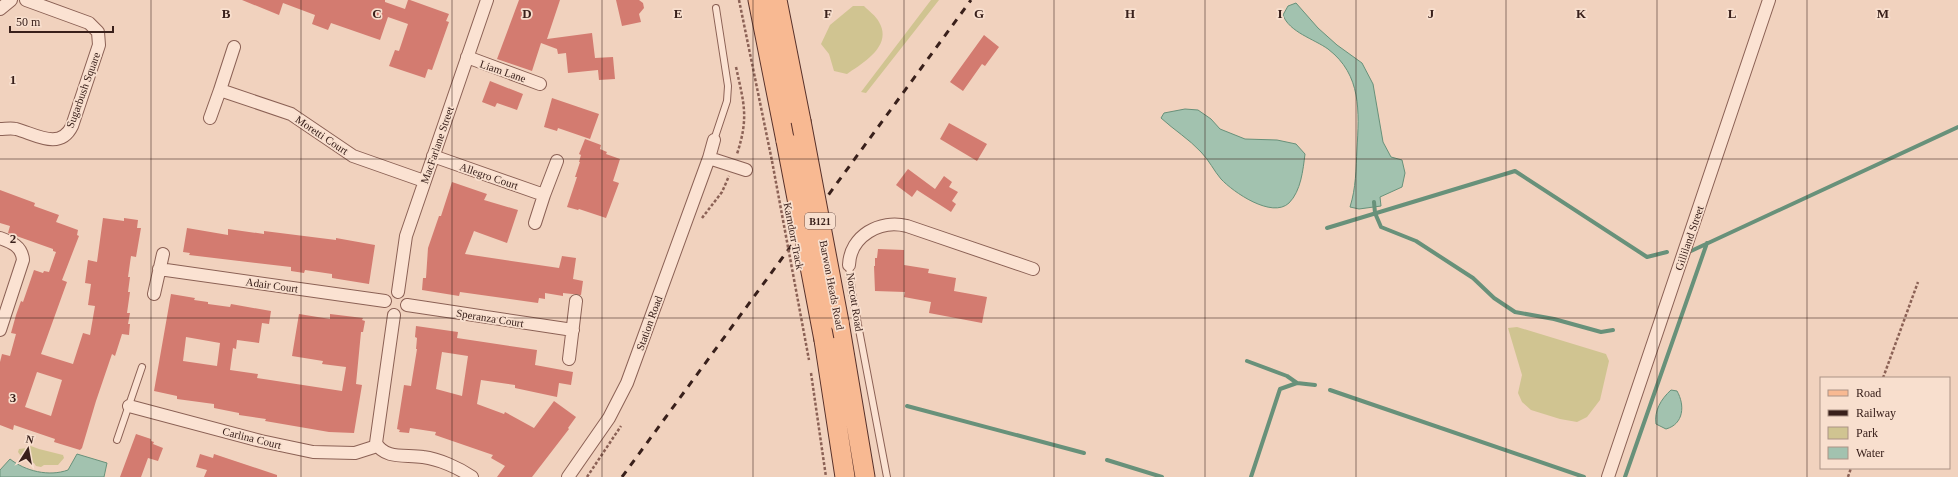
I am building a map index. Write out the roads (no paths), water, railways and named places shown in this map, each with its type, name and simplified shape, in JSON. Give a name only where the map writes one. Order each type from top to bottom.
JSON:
[{"type":"main road","name":"Barwon Heads Road","points":[[758,0],[824,340],[845,477]]},
{"type":"main road","name":"Barwon Heads Road","points":[[777,0],[839,322],[865,477]]},
{"type":"street","points":[[0,9],[11,0]]},
{"type":"street","name":"Sugarbush Square","points":[[0,129],[16,130],[50,140],[58,139],[67,134],[72,126],[99,45],[98,32],[89,23],[26,0]]},
{"type":"street","name":"MacFarlane Street","points":[[398,292],[406,236],[485,0]]},
{"type":"street","name":"Gilliland Street","points":[[1608,477],[1769,0]]},
{"type":"street","points":[[210,118],[234,47]]},
{"type":"street","name":"Liam Lane","points":[[466,57],[540,84]]},
{"type":"street","name":"Moretti Court","points":[[220,90],[291,114],[353,156],[424,181]]},
{"type":"street","name":"Station Road","points":[[568,477],[609,418],[627,383],[709,158],[714,140]]},
{"type":"street","name":"Allegro Court","points":[[433,156],[544,195]]},
{"type":"street","points":[[709,158],[746,170]]},
{"type":"street","points":[[535,223],[557,160]]},
{"type":"street","name":"Norcott Road","points":[[849,265],[851,254],[863,236],[874,229],[893,224],[907,226],[1033,270]]},
{"type":"street","points":[[0,238],[16,245],[21,252],[23,260],[0,330]]},
{"type":"street","points":[[154,294],[163,254]]},
{"type":"street","name":"Adair Court","points":[[159,269],[385,301]]},
{"type":"street","points":[[398,292],[406,298],[407,305],[403,313],[394,315],[386,308],[385,301],[390,294],[398,292]]},
{"type":"street","points":[[569,359],[576,301]]},
{"type":"street","name":"Speranza Court","points":[[407,305],[573,330]]},
{"type":"street","points":[[394,315],[375,440],[377,446],[382,451],[392,455],[424,457],[434,460],[472,477]]},
{"type":"street","name":"Carlina Court","points":[[129,406],[254,439],[312,452],[355,453],[377,446]]},
{"type":"lane","name":"Station Road","points":[[714,140],[727,101],[728,86],[716,8]]},
{"type":"lane","name":"Norcott Road","points":[[849,265],[852,293],[887,477]]},
{"type":"lane","points":[[117,440],[142,367]]},
{"type":"water","points":[[1296,3],[1318,28],[1337,45],[1362,63],[1373,84],[1383,142],[1391,157],[1402,160],[1405,173],[1402,187],[1380,197],[1381,206],[1359,209],[1350,207],[1355,186],[1358,121],[1358,108],[1353,82],[1339,59],[1322,45],[1296,31],[1286,21],[1283,15],[1288,6]]},
{"type":"water","points":[[1185,109],[1198,110],[1211,119],[1220,129],[1245,139],[1277,140],[1296,144],[1305,154],[1299,186],[1289,203],[1282,207],[1273,208],[1263,206],[1243,197],[1221,179],[1207,158],[1161,118],[1164,113]]},
{"type":"water","points":[[1671,390],[1677,391],[1680,396],[1682,408],[1680,418],[1672,427],[1666,429],[1656,424],[1656,414],[1661,401]]},
{"type":"water","points":[[77,454],[107,463],[104,477],[0,477],[0,470],[10,459],[30,470],[53,473],[68,470]]},
{"type":"waterway","points":[[1691,251],[1958,127]]},
{"type":"waterway","points":[[1327,228],[1515,171],[1647,257],[1667,252]]},
{"type":"waterway","points":[[1374,202],[1375,213],[1381,227],[1416,241],[1473,278],[1494,298],[1515,312],[1554,319],[1601,332],[1613,330]]},
{"type":"waterway","points":[[1625,477],[1707,243]]},
{"type":"waterway","points":[[1247,361],[1287,376],[1297,383]]},
{"type":"waterway","points":[[1251,477],[1280,389],[1297,383],[1315,385]]},
{"type":"waterway","points":[[1330,390],[1584,477]]},
{"type":"waterway","points":[[907,406],[1084,453]]},
{"type":"waterway","points":[[1107,460],[1162,477]]},
{"type":"railway","points":[[622,477],[971,0]]}]
